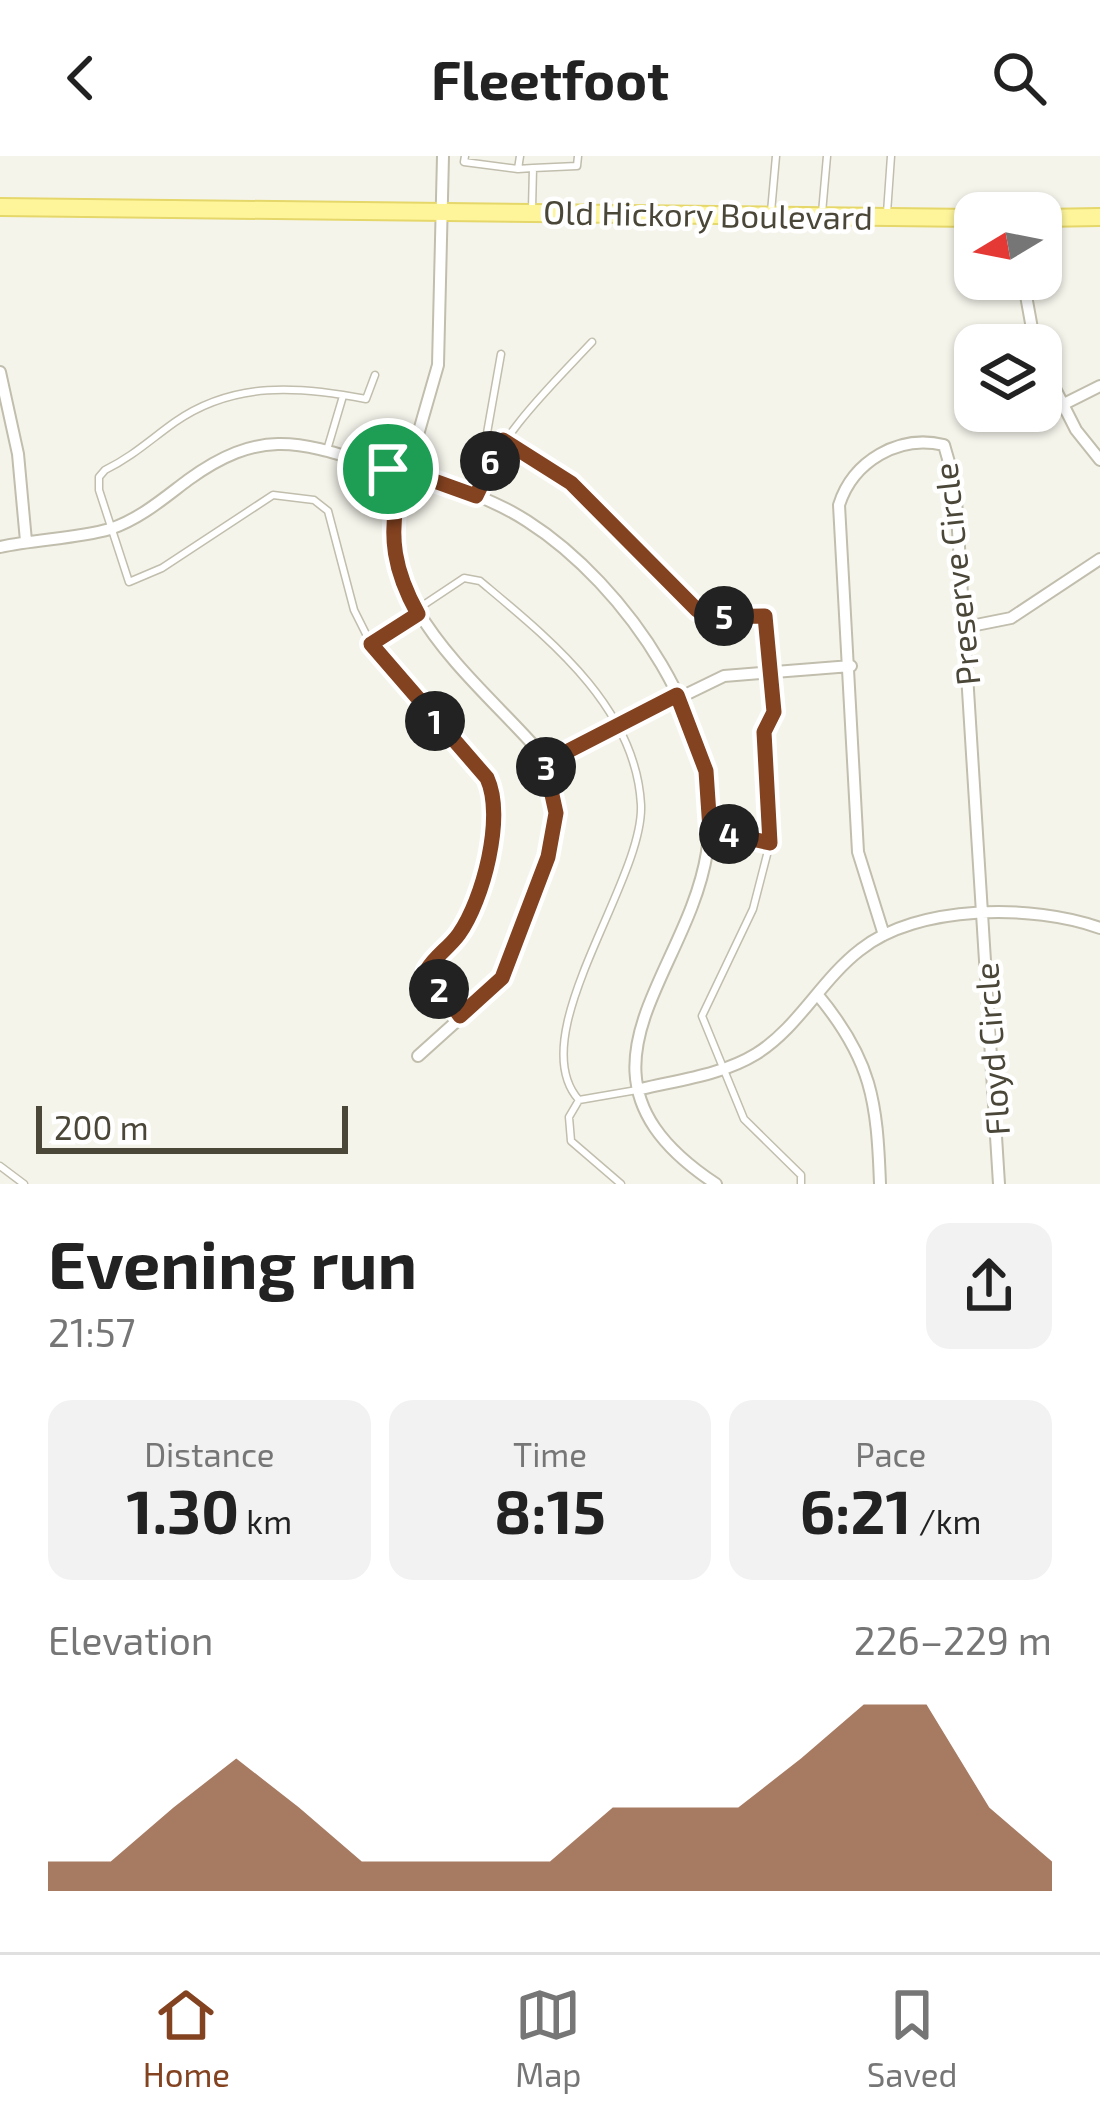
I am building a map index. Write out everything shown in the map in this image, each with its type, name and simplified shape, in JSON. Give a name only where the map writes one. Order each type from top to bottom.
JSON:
[{"type":"main road","name":"Old Hickory Boulevard","points":[[0,207],[954,218]]},
{"type":"main road","points":[[1062,218],[1100,218]]},
{"type":"street","points":[[413,452],[438,364],[443,156]]},
{"type":"street","points":[[0,373],[26,542]]},
{"type":"street","points":[[1100,386],[1063,405],[1100,460]]},
{"type":"street","name":"Preserve Circle","points":[[884,935],[858,852],[839,505],[846,483],[895,444],[925,440],[944,445],[955,483],[982,914]]},
{"type":"street","points":[[0,547],[110,529],[149,510],[233,452],[295,441],[388,469]]},
{"type":"street","points":[[413,452],[425,463],[426,478],[414,490],[400,490],[390,480],[388,469],[395,456],[413,452]]},
{"type":"street","points":[[426,478],[532,524],[568,554],[646,640],[677,695],[706,771],[710,830],[697,889],[643,1009],[636,1047],[641,1089],[655,1126],[677,1156],[716,1184]]},
{"type":"street","points":[[400,490],[393,546],[398,572],[417,612],[545,763],[556,813],[548,857],[502,978],[418,1056]]},
{"type":"street","points":[[966,627],[1011,618],[1100,559]]},
{"type":"street","points":[[545,763],[724,676],[851,666]]},
{"type":"street","points":[[641,1089],[721,1070],[756,1054],[860,950],[921,921],[982,914],[1057,914],[1100,928]]},
{"type":"street","name":"Floyd Circle","points":[[982,914],[999,1184]]},
{"type":"street","points":[[817,994],[860,1052],[872,1079],[880,1184]]},
{"type":"lane","points":[[465,156],[464,162],[518,169],[577,166],[578,156]]},
{"type":"lane","points":[[518,169],[520,156]]},
{"type":"lane","points":[[771,216],[776,156]]},
{"type":"lane","points":[[822,216],[827,156]]},
{"type":"lane","points":[[887,217],[891,156]]},
{"type":"lane","points":[[532,213],[533,168]]},
{"type":"lane","points":[[476,496],[503,440],[592,342]]},
{"type":"lane","points":[[501,354],[486,428],[571,483],[697,610],[708,617],[765,616],[774,712],[764,732],[770,843],[753,908],[702,1016],[744,1119],[800,1175],[801,1184]]},
{"type":"lane","points":[[374,375],[366,399],[259,388],[191,412],[98,477],[129,582],[162,568],[273,495],[314,500],[328,512],[338,535],[354,610],[371,644],[487,778],[494,793],[495,830],[466,922],[427,970],[460,1016]]},
{"type":"lane","points":[[327,450],[344,394]]},
{"type":"lane","points":[[371,644],[464,578],[480,581],[566,652],[615,727],[636,778],[639,836],[569,1018],[564,1063],[579,1100]]},
{"type":"lane","points":[[710,830],[770,843]]},
{"type":"lane","points":[[579,1100],[641,1089]]},
{"type":"lane","points":[[579,1100],[569,1118],[571,1142],[621,1184]]},
{"type":"lane","points":[[0,1166],[24,1184]]},
{"type":"route","points":[[503,440],[571,483],[642,549],[697,610],[708,617],[765,616],[768,633],[774,712],[764,732],[770,843],[710,830],[706,771],[677,695],[545,763],[556,813],[548,857],[502,978],[460,1016],[427,970],[466,922],[495,830],[494,793],[487,778],[371,644],[418,614],[398,572],[393,524],[400,490],[390,480],[388,469],[395,456],[413,452],[425,463],[426,478],[476,496],[503,440]]}]
